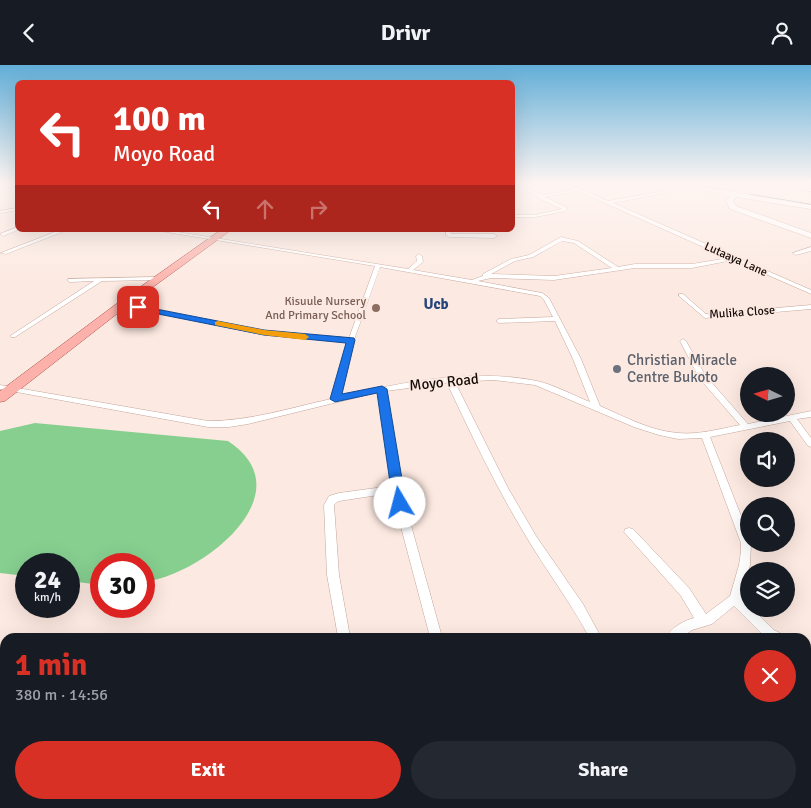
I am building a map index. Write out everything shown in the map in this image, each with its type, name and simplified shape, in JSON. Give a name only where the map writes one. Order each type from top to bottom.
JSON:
[{"type":"main road","points":[[764,219],[811,236]]},
{"type":"main road","points":[[0,398],[5,388],[224,232]]},
{"type":"street","name":"Lutaaya Lane","points":[[643,219],[811,292]]},
{"type":"street","points":[[3,234],[15,229]]},
{"type":"street","points":[[4,253],[60,232]]},
{"type":"street","points":[[169,232],[542,295],[547,299],[577,359],[597,409]]},
{"type":"street","points":[[448,232],[448,235],[494,236]]},
{"type":"street","points":[[473,282],[513,260],[531,256],[561,239],[576,242],[616,268]]},
{"type":"street","points":[[796,253],[811,249]]},
{"type":"street","points":[[408,271],[419,264],[419,255]]},
{"type":"street","points":[[480,278],[497,276],[554,277],[616,268],[692,266],[734,258]]},
{"type":"street","points":[[335,399],[351,340],[378,266]]},
{"type":"street","points":[[70,280],[157,279]]},
{"type":"street","points":[[13,336],[100,280]]},
{"type":"street","name":"Mulika Close","points":[[680,295],[705,316],[811,307]]},
{"type":"street","points":[[123,304],[264,333],[351,340]]},
{"type":"street","points":[[499,321],[557,319]]},
{"type":"street","points":[[683,341],[702,375],[745,426]]},
{"type":"street","name":"Moyo Road","points":[[5,388],[208,424],[229,424],[382,389],[450,380],[494,378],[522,380],[546,387],[597,409],[662,433],[705,435],[760,423]]},
{"type":"street","points":[[450,380],[493,471],[519,518],[573,597],[593,633]]},
{"type":"street","points":[[382,389],[395,470],[396,489],[435,633]]},
{"type":"street","name":"Moyo Road","points":[[795,416],[811,414]]},
{"type":"street","points":[[795,422],[811,444]]},
{"type":"street","points":[[678,633],[689,625],[708,619],[735,599],[747,560],[746,543],[705,435]]},
{"type":"street","points":[[343,633],[333,575],[329,505],[333,499],[339,497],[396,489]]},
{"type":"street","points":[[629,532],[685,592],[703,621]]},
{"type":"street","points":[[735,599],[769,633]]},
{"type":"green space","points":[[35,423],[228,441],[249,462],[256,484],[251,507],[237,528],[217,548],[193,564],[168,576],[155,579],[155,553],[90,553],[90,584],[80,582],[80,553],[15,553],[15,575],[0,573],[0,431]]},
{"type":"slow traffic","points":[[218,323],[264,333],[305,337]]},
{"type":"place","name":"Kisuule Nursery And Primary School","points":[[376,308]]},
{"type":"place","name":"Christian Miracle Centre Bukoto","points":[[617,369]]},
{"type":"district","name":"Ucb","points":[[436,304]]},
{"type":"route","points":[[138,307],[264,333],[351,340],[335,399],[382,389],[395,470],[396,489],[400,503]]}]
